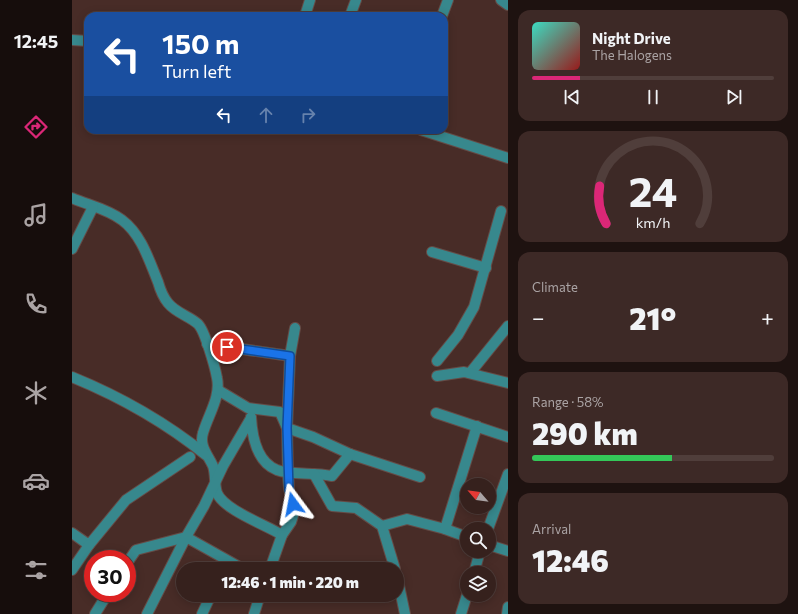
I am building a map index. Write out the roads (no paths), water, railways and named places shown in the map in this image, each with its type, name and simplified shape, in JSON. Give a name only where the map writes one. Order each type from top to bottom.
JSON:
[{"type":"street","points":[[306,12],[310,0]]},
{"type":"street","points":[[352,12],[356,0]]},
{"type":"street","points":[[444,12],[448,0]]},
{"type":"street","points":[[72,40],[84,41]]},
{"type":"street","points":[[434,134],[508,158]]},
{"type":"street","points":[[72,198],[121,219],[130,226],[145,250],[168,303],[202,329],[217,378],[218,390],[202,437],[203,448],[214,468],[216,475],[217,492],[220,499],[226,504],[282,534]]},
{"type":"street","points":[[72,249],[93,207]]},
{"type":"street","points":[[437,361],[458,335],[474,307],[501,211]]},
{"type":"street","points":[[432,252],[486,268]]},
{"type":"street","points":[[470,373],[508,326]]},
{"type":"street","points":[[272,562],[282,534],[291,522],[293,516],[293,504],[289,489],[287,428],[290,356],[295,328]]},
{"type":"street","points":[[207,344],[290,356]]},
{"type":"street","points":[[437,376],[453,373],[470,373],[508,383]]},
{"type":"street","points":[[72,377],[99,388],[172,428],[206,455]]},
{"type":"street","points":[[218,390],[251,414],[280,412],[287,428],[313,437],[350,454],[420,477]]},
{"type":"street","points":[[436,413],[508,437]]},
{"type":"street","points":[[251,414],[258,451],[264,460],[277,470],[332,476],[350,454]]},
{"type":"street","points":[[147,614],[251,414]]},
{"type":"street","points":[[445,529],[477,426]]},
{"type":"street","points":[[72,570],[89,545],[126,500],[190,457]]},
{"type":"street","points":[[314,474],[332,506],[356,508],[382,526],[393,562]]},
{"type":"street","points":[[492,522],[504,497],[508,474]]},
{"type":"street","points":[[382,526],[407,519],[460,534]]},
{"type":"street","points":[[72,533],[89,545]]},
{"type":"street","points":[[136,550],[186,537],[222,562]]},
{"type":"street","points":[[496,547],[508,551]]},
{"type":"street","points":[[95,614],[102,602]]},
{"type":"street","points":[[202,614],[208,602]]},
{"type":"street","points":[[254,614],[258,602]]},
{"type":"street","points":[[401,602],[402,613]]},
{"type":"street","points":[[461,614],[465,602]]},
{"type":"street","points":[[507,614],[508,607]]}]
